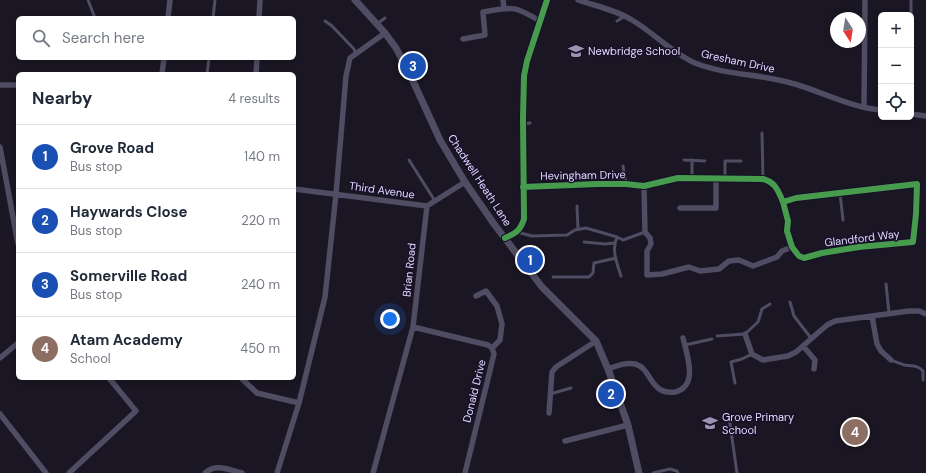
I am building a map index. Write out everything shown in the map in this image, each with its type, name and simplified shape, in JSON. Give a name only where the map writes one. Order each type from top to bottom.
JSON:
[{"type":"street","points":[[168,16],[170,0]]},
{"type":"street","points":[[259,16],[260,0]]},
{"type":"street","name":"Chadwell Heath Lane","points":[[355,0],[385,33],[403,61],[440,140],[465,182],[542,287],[596,341],[608,369],[628,425],[639,473]]},
{"type":"street","points":[[503,0],[504,8]]},
{"type":"street","points":[[505,238],[517,232],[522,226],[524,219],[523,187],[527,123],[524,76],[527,60],[547,0]]},
{"type":"street","name":"Gresham Drive","points":[[578,0],[633,20],[695,63],[790,82],[845,103],[878,109]]},
{"type":"street","points":[[864,107],[866,0]]},
{"type":"street","points":[[463,39],[485,36],[483,12],[504,8],[516,8],[540,21]]},
{"type":"street","points":[[277,473],[299,403],[325,297],[336,194],[346,76],[350,58],[385,33]]},
{"type":"street","points":[[162,72],[164,60]]},
{"type":"street","points":[[256,72],[257,60]]},
{"type":"street","points":[[0,85],[16,85]]},
{"type":"street","points":[[914,114],[926,116]]},
{"type":"street","points":[[0,147],[16,233]]},
{"type":"street","points":[[678,178],[725,179],[763,179],[774,184],[783,202],[788,221],[787,231],[792,247],[782,251],[777,257],[753,266],[739,260],[729,261],[719,269],[700,271],[689,267],[662,274],[647,275],[648,251],[651,244],[650,238],[645,232],[644,186],[678,178]]},
{"type":"street","points":[[680,208],[716,208],[716,179]]},
{"type":"street","points":[[427,206],[465,182]]},
{"type":"street","name":"Hevingham Drive","points":[[523,187],[597,184],[626,184],[644,186]]},
{"type":"street","name":"Glandford Way","points":[[783,202],[796,198],[917,184],[916,214],[912,242],[859,247],[822,253],[804,258],[798,256],[792,247]]},
{"type":"street","name":"Third Avenue","points":[[296,189],[427,206]]},
{"type":"street","name":"Brian Road","points":[[373,473],[413,327],[427,206]]},
{"type":"street","points":[[476,296],[486,291],[497,306],[502,324],[500,340],[492,348]]},
{"type":"street","points":[[745,334],[752,354],[763,360],[779,358],[796,352],[827,324],[836,321],[889,313],[919,312],[926,314]]},
{"type":"street","points":[[872,316],[877,344],[881,351],[891,360]]},
{"type":"street","name":"Donald Drive","points":[[413,327],[488,345],[492,348],[494,354],[464,473]]},
{"type":"street","points":[[608,369],[626,363],[634,364],[644,369],[656,387],[660,390],[667,392],[680,390],[686,386],[689,381],[690,372],[683,338]]},
{"type":"street","points":[[549,413],[552,372],[556,367],[596,341]]},
{"type":"street","points":[[0,358],[16,345]]},
{"type":"street","points":[[803,346],[815,360],[814,369]]},
{"type":"street","points":[[69,473],[136,411],[111,380]]},
{"type":"street","points":[[243,380],[257,393],[299,403]]},
{"type":"street","points":[[0,414],[46,473]]},
{"type":"street","points":[[565,441],[628,425]]},
{"type":"street","points":[[205,473],[211,468],[219,468],[242,473]]},
{"type":"lane","points":[[88,0],[94,16]]},
{"type":"lane","points":[[213,16],[215,0]]},
{"type":"lane","points":[[911,0],[911,12]]},
{"type":"lane","points":[[617,21],[625,16]]},
{"type":"lane","points":[[377,24],[385,18]]},
{"type":"lane","points":[[325,21],[332,26],[356,54]]},
{"type":"lane","points":[[207,72],[209,60]]},
{"type":"lane","points":[[762,133],[763,179]]},
{"type":"lane","points":[[409,160],[435,201]]},
{"type":"lane","points":[[684,160],[705,160]]},
{"type":"lane","points":[[692,160],[692,178]]},
{"type":"lane","points":[[725,179],[725,161],[741,161]]},
{"type":"lane","points":[[624,166],[626,184]]},
{"type":"lane","points":[[840,193],[843,220]]},
{"type":"lane","points":[[577,206],[578,229]]},
{"type":"lane","points":[[517,232],[532,236],[567,235],[575,230],[586,228],[627,240],[645,232]]},
{"type":"lane","points":[[617,237],[613,249],[621,276]]},
{"type":"lane","points":[[584,242],[605,244],[614,243]]},
{"type":"lane","points":[[553,277],[590,277],[593,273],[594,263],[616,258]]},
{"type":"lane","points":[[886,284],[889,313]]},
{"type":"lane","points":[[790,302],[794,316],[811,338]]},
{"type":"lane","points":[[717,336],[745,334],[758,322],[762,309],[770,304]]},
{"type":"lane","points":[[685,345],[712,339]]},
{"type":"lane","points":[[735,383],[731,362],[742,360],[752,354]]},
{"type":"lane","points":[[891,360],[905,365],[916,366],[921,369],[923,371],[923,380]]},
{"type":"lane","points":[[550,394],[571,388]]},
{"type":"lane","points":[[729,417],[737,473]]},
{"type":"lane","points":[[653,473],[670,469],[677,471],[678,473]]},
{"type":"cycle path","points":[[505,238],[517,231],[524,219],[524,76],[527,61],[547,0]]},
{"type":"cycle path","points":[[523,187],[597,184],[626,184],[644,186],[678,178],[763,179],[773,184],[778,190],[783,202],[796,198],[917,184],[913,242],[859,247],[822,253],[804,258],[799,256],[792,247],[787,231],[788,221],[783,202]]},
{"type":"place","name":"Newbridge School","points":[[576,51]]},
{"type":"place","name":"Somerville Road","points":[[413,66]]},
{"type":"place","name":"Grove Road","points":[[530,260]]},
{"type":"place","name":"Haywards Close","points":[[611,394]]},
{"type":"place","name":"Grove Primary School","points":[[710,423]]},
{"type":"place","name":"Atam Academy","points":[[855,432]]}]
